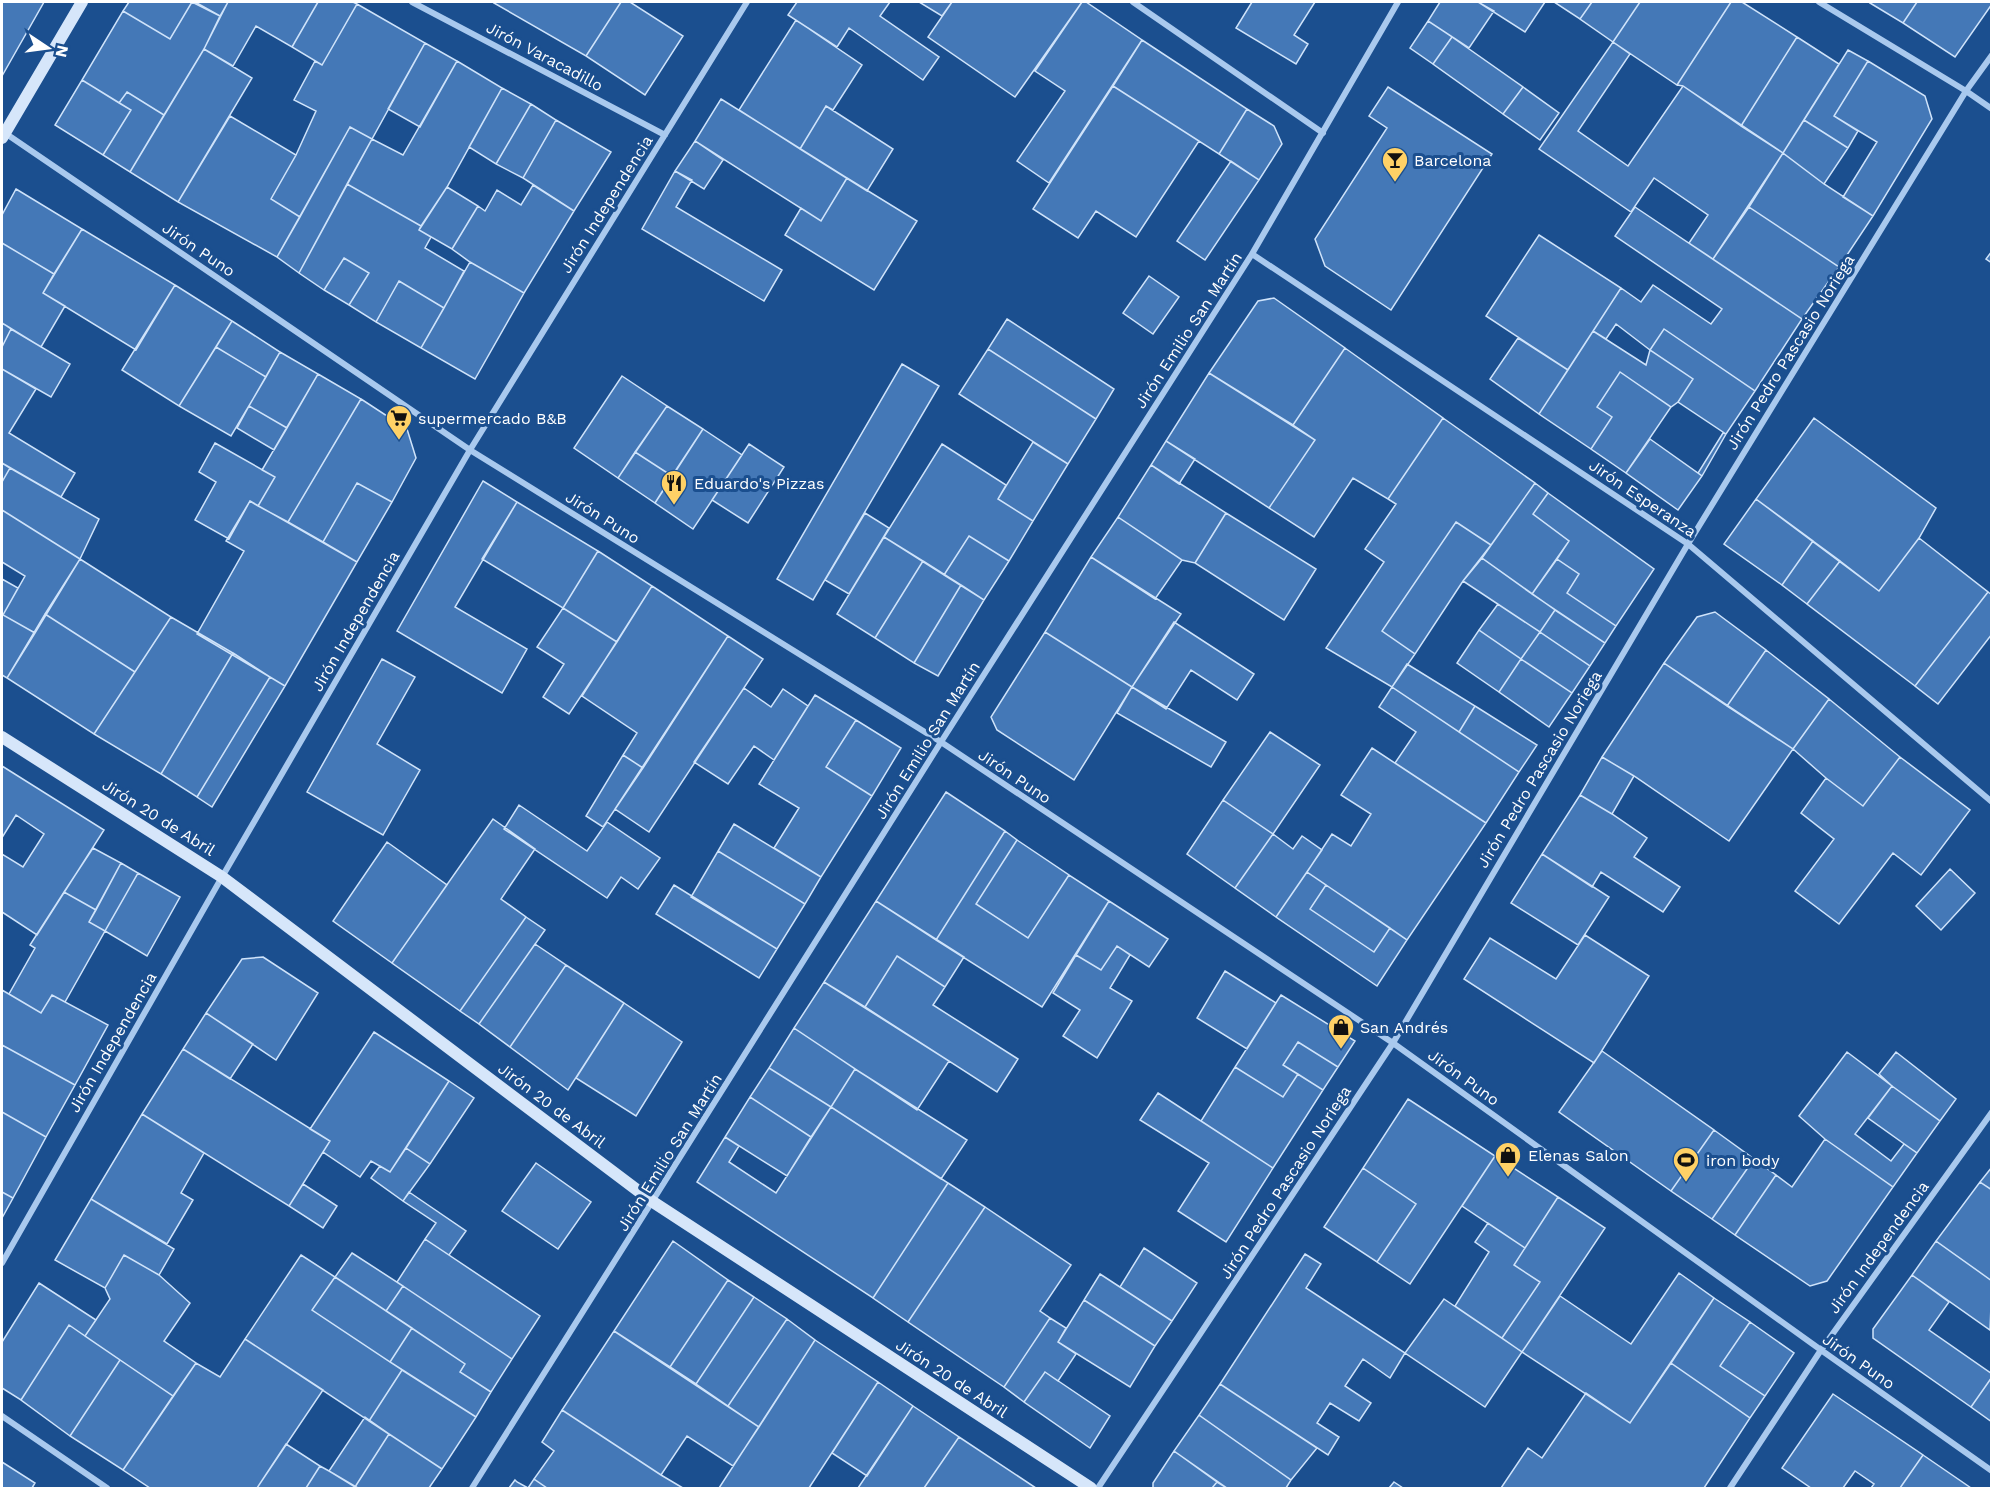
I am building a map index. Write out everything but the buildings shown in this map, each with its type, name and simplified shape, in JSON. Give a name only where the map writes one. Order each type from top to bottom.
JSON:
[{"type":"street","points":[[3,135],[82,2]]},
{"type":"street","name":"Jirón Varacadillo","points":[[412,2],[665,135]]},
{"type":"street","name":"Jirón Independencia","points":[[2,1263],[222,877],[470,450],[747,2]]},
{"type":"street","points":[[1133,2],[1323,133]]},
{"type":"street","name":"Jirón Emilio San Martín","points":[[472,1488],[941,742],[1252,254],[1398,2]]},
{"type":"street","points":[[1820,2],[1992,109]]},
{"type":"street","name":"Jirón Pedro Pascasio Noriega","points":[[1098,1488],[1393,1043],[1688,544],[1966,91],[1992,55]]},
{"type":"street","name":"Jirón Puno","points":[[3,135],[470,450],[941,742],[1393,1043],[1992,1471]]},
{"type":"street","name":"Jirón Esperanza","points":[[1252,254],[1688,544],[1992,802]]},
{"type":"street","name":"Jirón 20 de Abril","points":[[2,737],[222,877],[653,1202],[1090,1488]]},
{"type":"street","name":"Jirón Independencia","points":[[1730,1488],[1821,1350],[1992,1113]]},
{"type":"street","points":[[2,1416],[107,1488]]},
{"type":"place","name":"Barcelona","points":[[1395,183]]},
{"type":"place","name":"supermercado B&B","points":[[399,441]]},
{"type":"place","name":"Eduardo's Pizzas","points":[[674,506]]},
{"type":"place","name":"San Andrés","points":[[1341,1050]]},
{"type":"place","name":"Elenas Salon","points":[[1508,1178]]},
{"type":"place","name":"iron body","points":[[1686,1183]]}]
